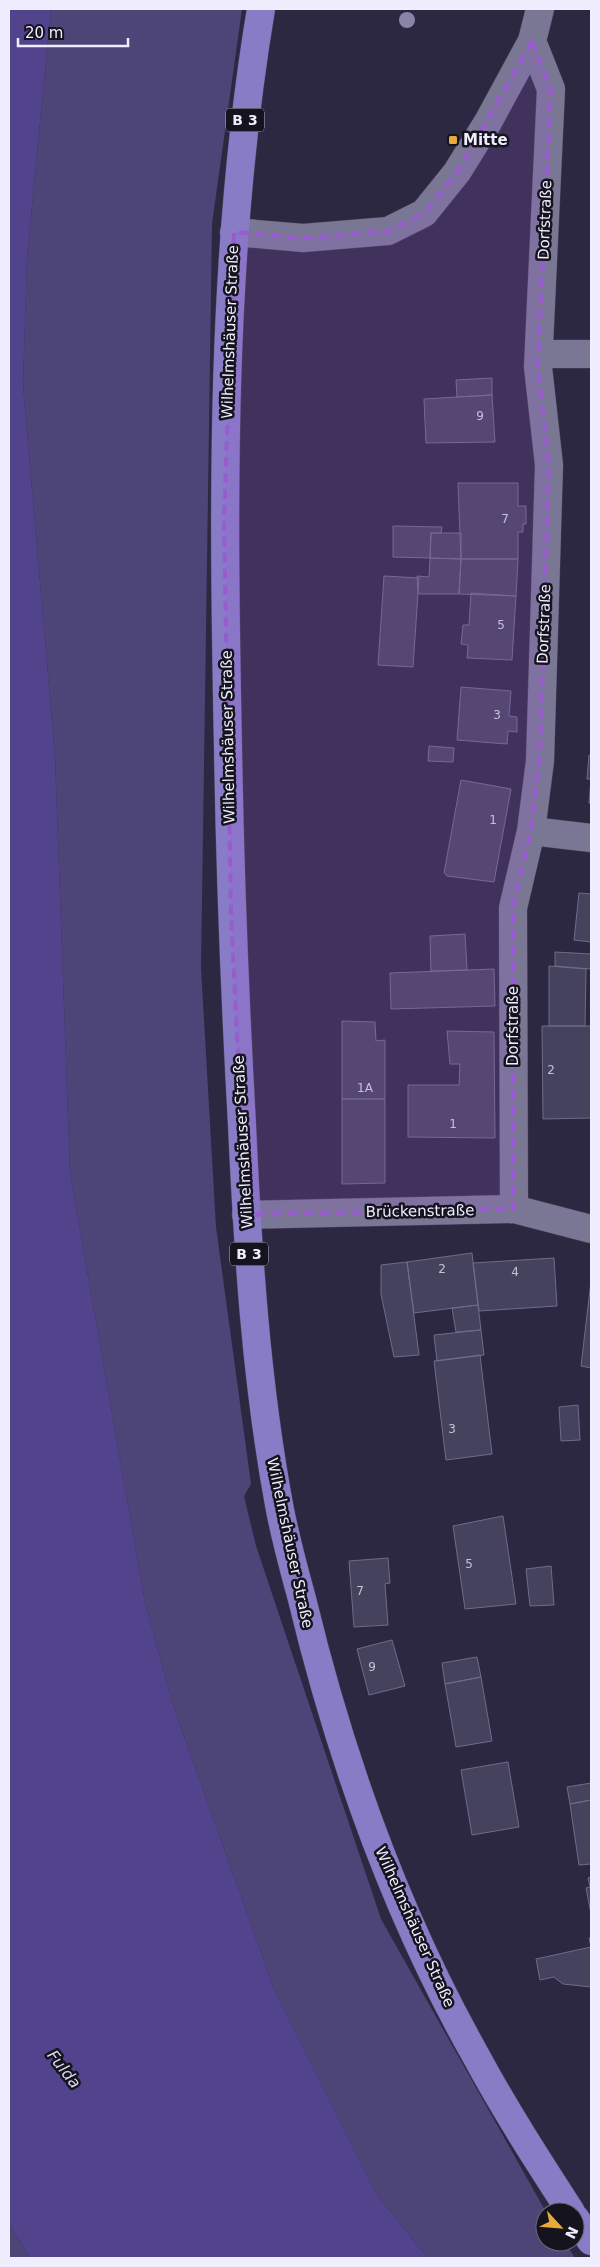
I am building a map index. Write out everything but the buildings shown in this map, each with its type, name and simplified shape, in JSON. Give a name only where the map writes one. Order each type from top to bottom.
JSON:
[{"type":"main road","name":"Wilhelmshäuser Straße","points":[[261,9],[248,87],[234,232],[224,521],[231,916],[246,1215],[252,1306],[263,1405],[281,1515],[318,1667],[355,1784],[415,1933],[447,2002],[520,2134],[564,2202]]},
{"type":"street","points":[[234,232],[303,238],[388,231],[424,213],[462,163],[488,122],[532,41],[540,9]]},
{"type":"street","name":"Dorfstraße","points":[[514,1209],[513,908],[531,831],[540,761],[549,466],[538,367],[551,89],[532,41]]},
{"type":"street","points":[[539,354],[591,354]]},
{"type":"street","points":[[531,831],[591,838]]},
{"type":"street","name":"Brückenstraße","points":[[246,1215],[514,1209],[591,1229]]},
{"type":"highlighted area","points":[[532,41],[551,89],[538,367],[549,465],[540,761],[531,831],[513,908],[514,1209],[246,1215],[231,916],[224,521],[234,232],[303,238],[388,231],[424,213],[457,172]]},
{"type":"shaded area","points":[[51,9],[242,9],[212,224],[201,968],[216,1227],[251,1484],[244,1496],[256,1546],[381,1919],[540,2202],[535,2202],[535,2252],[571,2252],[575,2258],[428,2258],[375,2192],[275,1992],[173,1705],[145,1603],[70,1172],[55,757],[23,385],[27,257]]},
{"type":"shaded area","points":[[9,2223],[30,2258],[9,2258]]},
{"type":"water","name":"Fulda","points":[[9,9],[51,9],[27,257],[23,385],[55,757],[70,1172],[145,1603],[173,1705],[275,1992],[375,2192],[428,2258],[30,2258],[9,2223]]},
{"type":"place","name":"Mitte","points":[[453,140]]}]
